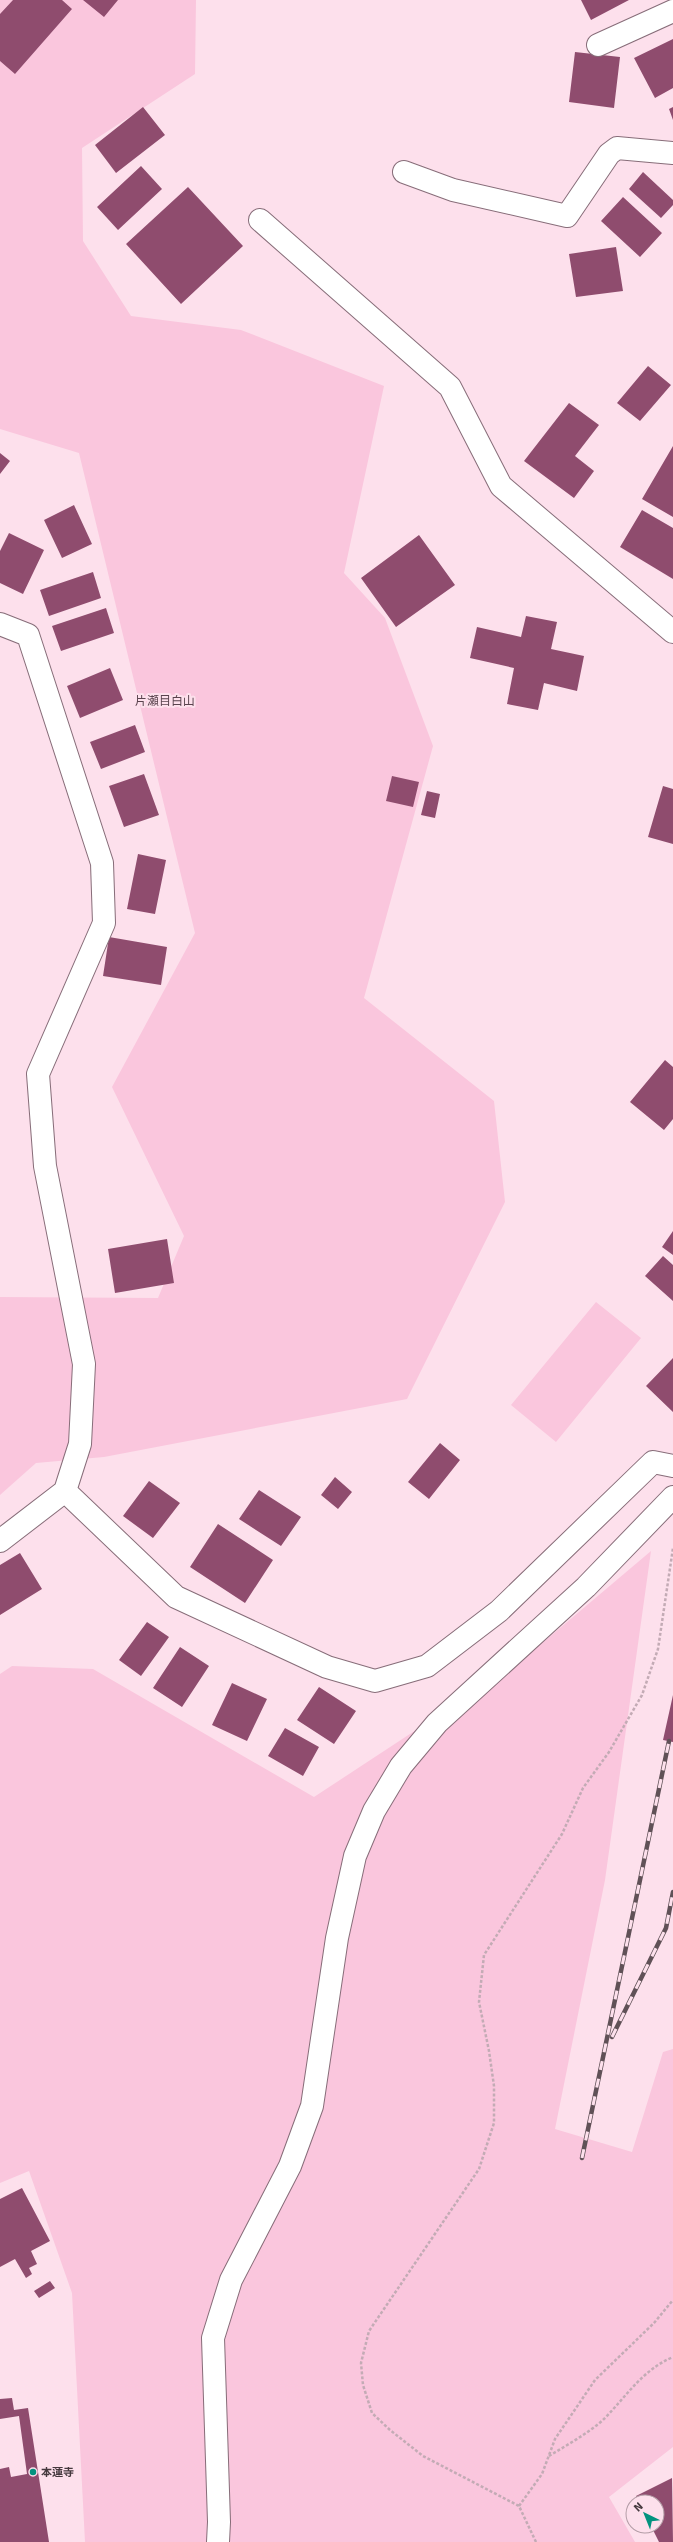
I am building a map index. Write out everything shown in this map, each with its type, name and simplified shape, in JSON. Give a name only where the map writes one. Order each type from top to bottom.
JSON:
[{"type":"street","points":[[598,45],[673,11]]},
{"type":"street","points":[[404,172],[453,190],[567,216],[609,154],[617,148],[673,153]]},
{"type":"street","points":[[260,220],[450,387],[501,486],[673,632]]},
{"type":"street","points":[[0,624],[28,635],[102,863],[104,923],[38,1074],[45,1166],[84,1364],[80,1444],[65,1491],[0,1541]]},
{"type":"street","points":[[65,1491],[176,1596],[327,1667],[375,1681],[427,1666],[499,1611],[653,1462],[673,1466]]},
{"type":"street","points":[[218,2542],[213,2338],[231,2280],[290,2166],[312,2106],[337,1938],[355,1856],[374,1811],[401,1766],[437,1723],[586,1587],[673,1496]]},
{"type":"path","points":[[536,2542],[519,2506],[423,2456],[390,2430],[372,2413],[363,2385],[361,2363],[369,2330],[479,2170],[494,2123],[494,2086],[490,2051],[479,2002],[484,1955],[562,1834],[583,1788],[609,1752],[642,1695],[658,1649],[673,1548]]},
{"type":"path","points":[[519,2506],[542,2474],[555,2439],[595,2380],[654,2323],[673,2300]]},
{"type":"path","points":[[549,2456],[602,2420],[639,2378],[662,2361],[673,2357]]},
{"type":"shaded area","points":[[0,0],[196,0],[195,74],[82,148],[83,241],[131,316],[241,330],[384,386],[344,573],[385,618],[433,746],[364,998],[494,1101],[505,1202],[407,1399],[104,1457],[36,1463],[0,1495],[0,1297],[158,1298],[184,1236],[112,1087],[195,933],[79,453],[0,429]]},
{"type":"shaded area","points":[[596,1302],[641,1338],[556,1442],[511,1405]]},
{"type":"shaded area","points":[[651,1551],[605,1880],[555,2129],[632,2152],[663,2052],[673,2049],[673,2447],[609,2497],[625,2525],[625,2534],[630,2534],[635,2542],[85,2542],[72,2293],[29,2171],[0,2183],[0,1674],[12,1666],[93,1669],[314,1797],[521,1661]]},
{"type":"building","points":[[13,0],[62,0],[72,9],[15,74],[0,61],[0,14]]},
{"type":"building","points":[[83,0],[118,0],[104,17]]},
{"type":"building","points":[[581,0],[629,0],[591,20]]},
{"type":"building","points":[[673,39],[673,88],[655,98],[634,58]]},
{"type":"building","points":[[575,52],[620,57],[614,108],[569,102]]},
{"type":"building","points":[[143,107],[165,135],[116,173],[95,145]]},
{"type":"building","points":[[673,107],[673,120],[669,109]]},
{"type":"building","points":[[141,166],[162,189],[118,230],[97,207]]},
{"type":"building","points":[[643,172],[673,200],[673,205],[661,218],[629,189]]},
{"type":"building","points":[[188,187],[243,246],[181,304],[126,244]]},
{"type":"building","points":[[623,197],[662,233],[640,257],[601,221]]},
{"type":"building","points":[[616,247],[623,291],[576,297],[569,254]]},
{"type":"building","points":[[648,366],[671,385],[640,421],[617,403]]},
{"type":"building","points":[[569,403],[599,425],[575,456],[594,471],[574,498],[524,461]]},
{"type":"building","points":[[673,446],[673,517],[642,499]]},
{"type":"building","points":[[0,453],[10,461],[0,474]]},
{"type":"building","points":[[74,505],[92,544],[62,558],[44,520]]},
{"type":"building","points":[[642,510],[673,528],[673,579],[620,547]]},
{"type":"building","points":[[9,533],[44,550],[23,594],[0,583],[0,551]]},
{"type":"building","points":[[419,535],[455,585],[396,627],[361,578]]},
{"type":"building","points":[[93,572],[101,598],[49,616],[40,590]]},
{"type":"building","points":[[106,608],[114,633],[61,651],[52,626]]},
{"type":"building","points":[[526,616],[557,622],[551,649],[584,656],[577,691],[544,683],[538,710],[507,704],[514,668],[470,658],[477,627],[521,637]]},
{"type":"building","points":[[110,668],[123,700],[80,718],[67,686]]},
{"type":"building","points":[[135,725],[145,752],[101,769],[90,742]]},
{"type":"building","points":[[144,774],[159,815],[124,827],[109,786]]},
{"type":"building","points":[[392,776],[419,782],[413,807],[386,801]]},
{"type":"building","points":[[663,786],[673,789],[673,844],[648,837]]},
{"type":"building","points":[[427,791],[440,794],[435,818],[421,815]]},
{"type":"building","points":[[138,854],[166,860],[155,914],[127,909]]},
{"type":"building","points":[[109,937],[167,947],[161,985],[103,976]]},
{"type":"building","points":[[665,1060],[673,1067],[673,1119],[664,1130],[630,1102]]},
{"type":"building","points":[[673,1231],[673,1255],[662,1247]]},
{"type":"building","points":[[167,1239],[174,1283],[115,1293],[108,1249]]},
{"type":"building","points":[[663,1256],[673,1265],[673,1301],[645,1276]]},
{"type":"building","points":[[673,1358],[673,1412],[646,1386]]},
{"type":"building","points":[[440,1443],[460,1460],[429,1499],[408,1482]]},
{"type":"building","points":[[335,1477],[352,1492],[338,1509],[321,1495]]},
{"type":"building","points":[[149,1481],[180,1503],[153,1538],[123,1516]]},
{"type":"building","points":[[259,1490],[301,1517],[281,1546],[239,1519]]},
{"type":"building","points":[[218,1524],[273,1560],[245,1603],[190,1567]]},
{"type":"building","points":[[20,1553],[42,1589],[0,1615],[0,1565]]},
{"type":"building","points":[[147,1622],[169,1637],[141,1676],[119,1660]]},
{"type":"building","points":[[180,1647],[209,1666],[182,1707],[153,1688]]},
{"type":"building","points":[[232,1683],[267,1699],[247,1741],[212,1725]]},
{"type":"building","points":[[319,1687],[356,1711],[334,1744],[297,1720]]},
{"type":"building","points":[[673,1695],[673,1742],[663,1740]]},
{"type":"building","points":[[285,1728],[319,1747],[303,1776],[268,1756]]},
{"type":"building","points":[[22,2188],[50,2241],[31,2251],[37,2264],[29,2268],[32,2274],[26,2278],[15,2259],[0,2267],[0,2199]]},
{"type":"building","points":[[50,2281],[55,2288],[39,2298],[34,2291]]},
{"type":"building","name":"本蓮寺","points":[[12,2398],[14,2410],[28,2408],[49,2542],[0,2542],[0,2469],[9,2467],[11,2477],[27,2474],[19,2416],[0,2419],[0,2399]]},
{"type":"building","points":[[672,2478],[673,2542],[659,2542],[655,2534],[665,2534],[665,2494],[640,2494]]},
{"type":"railway","points":[[582,2158],[669,1741]]},
{"type":"railway","points":[[612,2037],[666,1928],[673,1892]]},
{"type":"place","name":"本蓮寺","points":[[33,2472]]},
{"type":"district","name":"片瀬目白山","points":[[165,701]]}]
